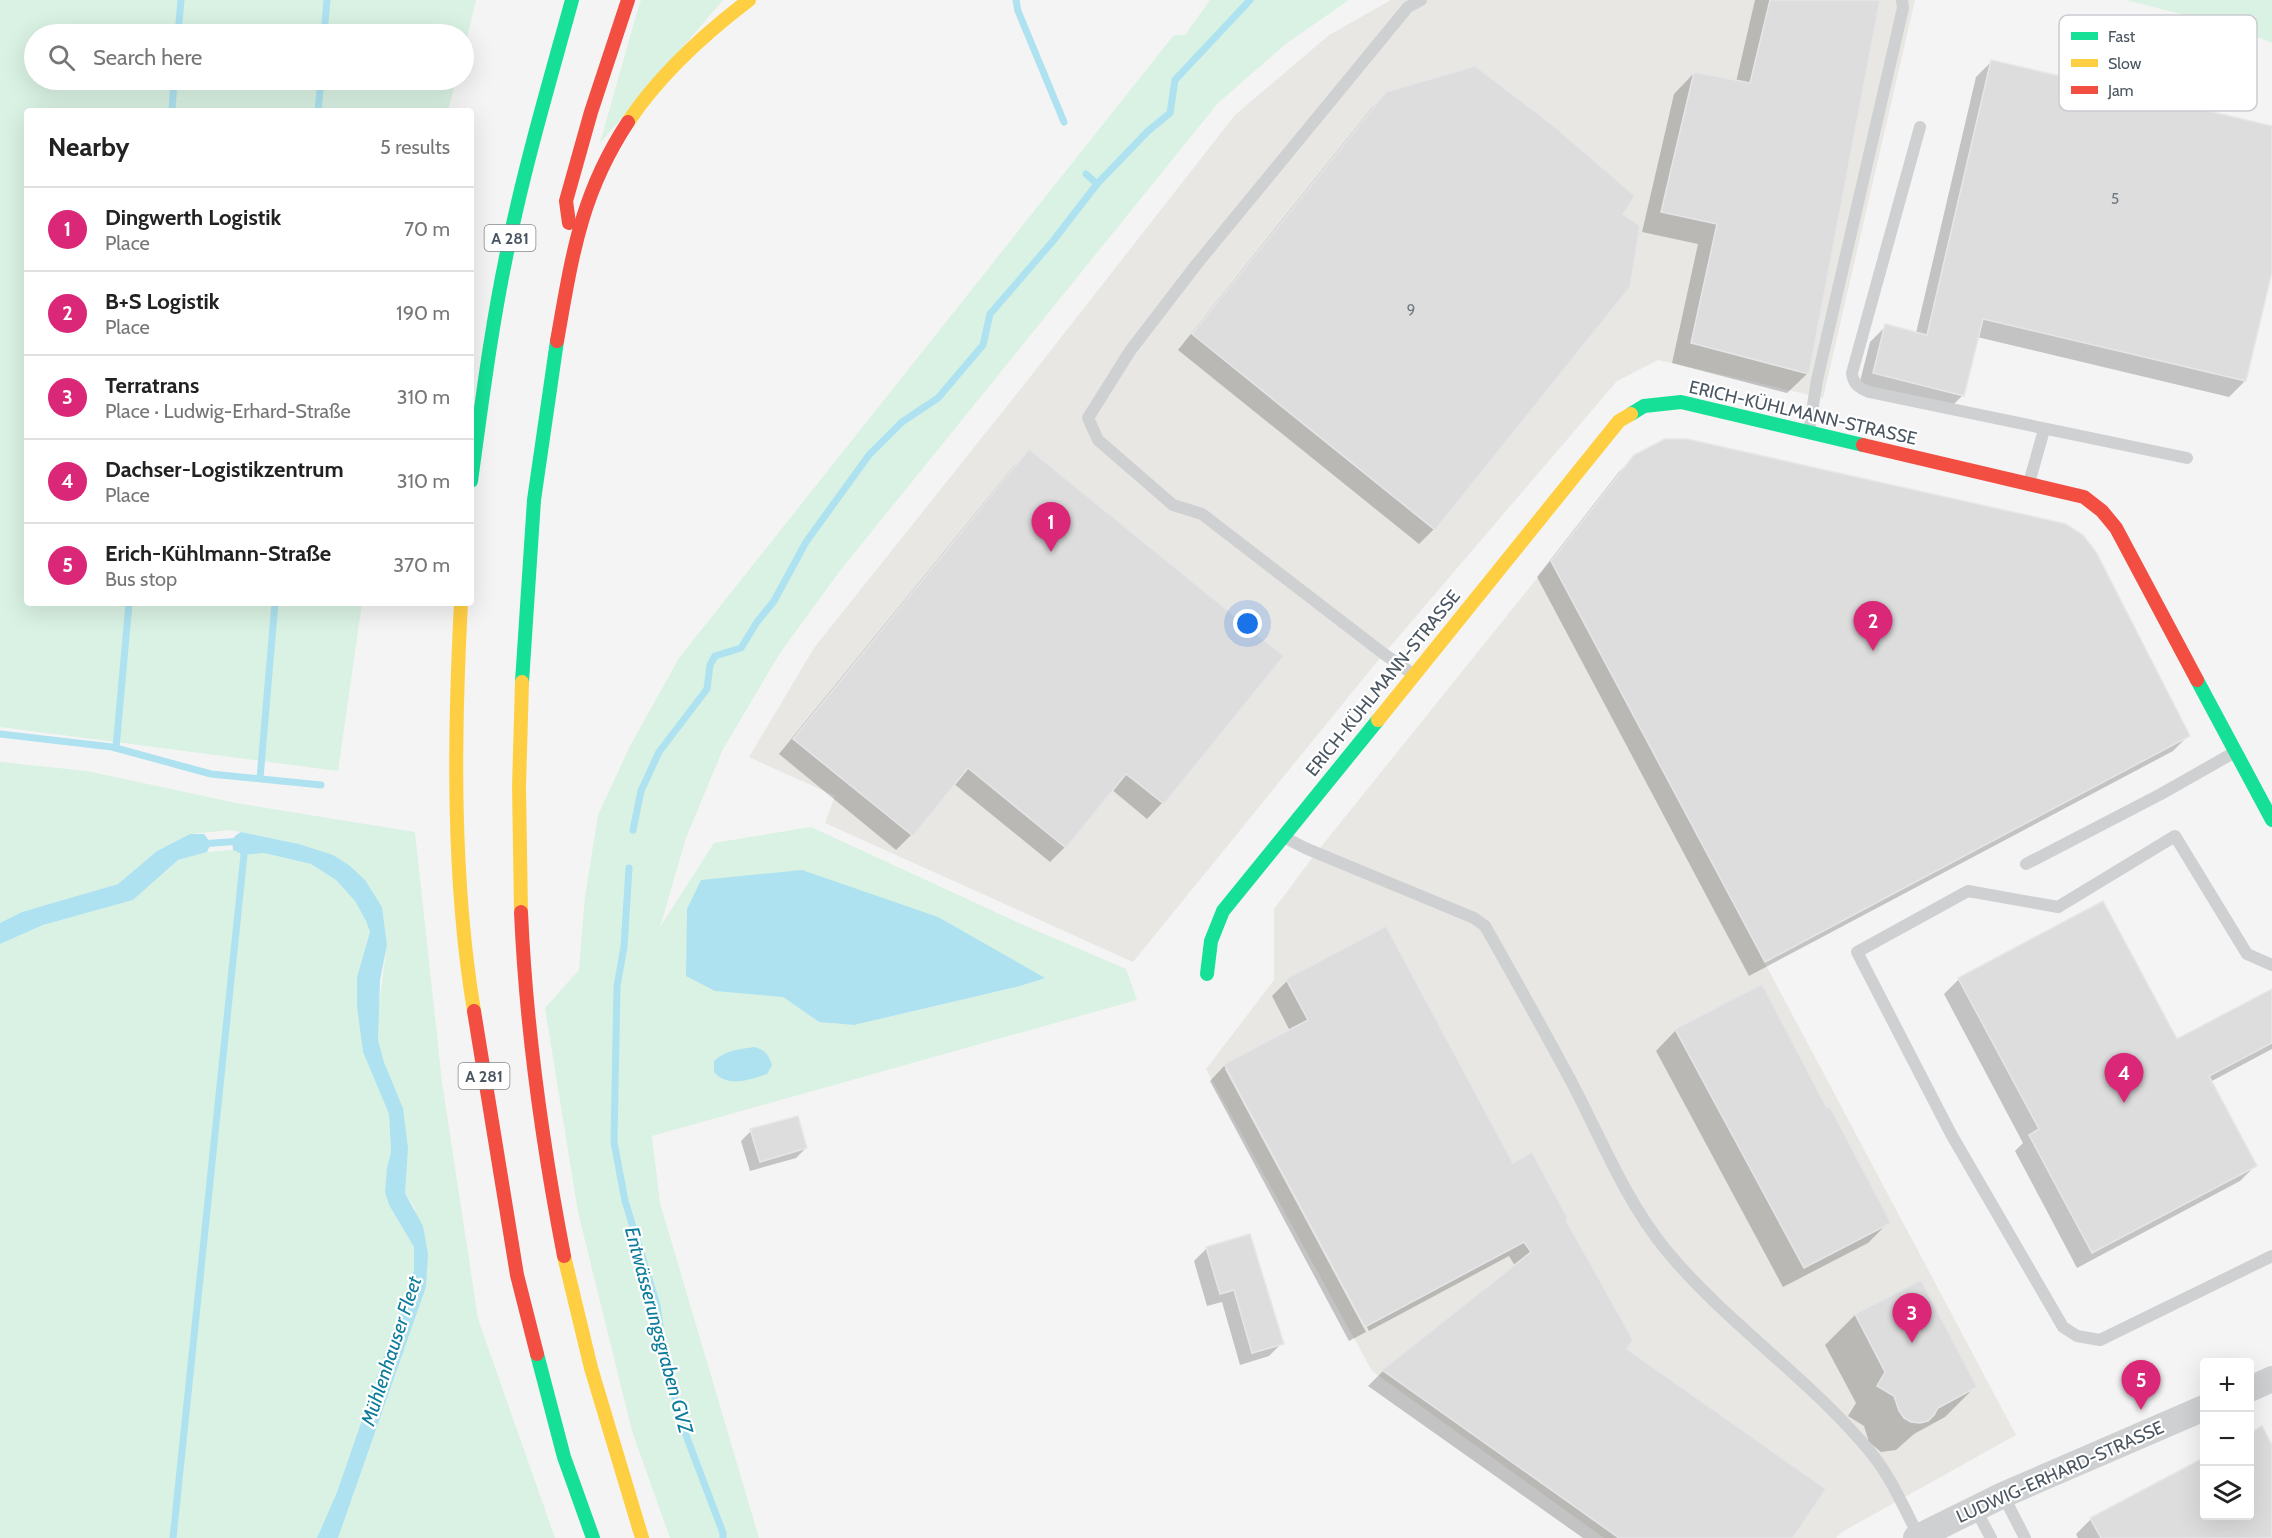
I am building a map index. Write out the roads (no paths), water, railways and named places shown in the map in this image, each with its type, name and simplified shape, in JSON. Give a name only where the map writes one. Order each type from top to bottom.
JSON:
[{"type":"main road","name":"A 281","points":[[474,459],[489,351],[510,242],[546,92],[572,0]]},
{"type":"main road","name":"A 281","points":[[628,0],[591,112],[566,201],[573,255],[544,417],[530,530],[521,688],[518,839],[523,973],[540,1118],[562,1248],[613,1447],[642,1538]]},
{"type":"main road","points":[[573,255],[589,198],[615,143],[646,99],[687,49],[749,0]]},
{"type":"main road","name":"ERICH-KÜHLMANN-STRASSE","points":[[1207,975],[1211,941],[1222,911],[1619,421],[1644,406],[1681,402],[2084,497],[2102,511],[2116,528],[2272,819]]},
{"type":"main road","name":"A 281","points":[[461,606],[456,676],[458,847],[466,965],[517,1275],[564,1457],[593,1538]]},
{"type":"street","points":[[2254,1387],[2272,1379]]},
{"type":"street","name":"LUDWIG-ERHARD-STRASSE","points":[[1917,1537],[2003,1495],[2200,1410]]},
{"type":"lane","points":[[1414,675],[1383,654],[1203,514],[1173,505],[1098,440],[1088,418],[1130,351],[1196,265],[1407,7],[1421,0]]},
{"type":"lane","points":[[1809,433],[1817,380],[1903,8],[1902,0]]},
{"type":"lane","points":[[1920,127],[1852,373],[1853,380],[1859,387],[1869,392],[2187,458]]},
{"type":"lane","points":[[2029,484],[2044,430]]},
{"type":"lane","points":[[2026,864],[2120,816],[2236,752]]},
{"type":"lane","points":[[1283,836],[1305,848],[1474,918],[1485,926],[1572,1082],[1638,1210],[1666,1250],[1723,1311],[1825,1402],[1873,1455],[1897,1491],[1917,1537]]},
{"type":"lane","points":[[2272,965],[2247,954],[2175,836],[2058,907],[1968,891],[1857,952],[1951,1134],[2063,1327],[2077,1336],[2100,1340],[2272,1256]]},
{"type":"lane","points":[[2003,1495],[2025,1538]]},
{"type":"lane","points":[[1975,1508],[1990,1538]]},
{"type":"water","points":[[241,832],[299,844],[333,855],[365,880],[382,907],[387,945],[380,980],[378,1040],[384,1062],[403,1108],[408,1148],[405,1193],[423,1226],[428,1254],[426,1287],[338,1538],[317,1538],[337,1492],[414,1270],[414,1247],[389,1205],[385,1192],[391,1152],[389,1114],[363,1052],[357,1007],[357,977],[370,932],[366,921],[355,901],[336,880],[311,864],[264,853],[244,855],[233,850],[232,841]]},
{"type":"water","points":[[190,834],[204,834],[211,843],[207,852],[178,860],[133,900],[43,925],[0,944],[0,923],[22,912],[118,884],[157,851]]},
{"type":"water","points":[[802,870],[938,917],[1045,978],[854,1025],[819,1022],[783,997],[715,991],[686,976],[687,909],[701,880]]},
{"type":"water","points":[[755,1047],[764,1051],[769,1058],[772,1065],[767,1074],[732,1081],[714,1072],[714,1061],[723,1054]]},
{"type":"waterway","points":[[179,24],[181,0]]},
{"type":"waterway","points":[[325,24],[327,0]]},
{"type":"waterway","points":[[1016,0],[1018,11],[1064,122]]},
{"type":"waterway","name":"Entwässerungsgraben GVZ","points":[[633,830],[641,791],[659,752],[707,689],[710,665],[715,656],[741,648],[757,622],[774,601],[806,542],[869,455],[902,422],[938,398],[983,345],[990,314],[1053,241],[1097,184],[1148,131],[1170,113],[1175,80],[1250,0]]},
{"type":"waterway","points":[[172,108],[173,90]]},
{"type":"waterway","points":[[318,108],[320,90]]},
{"type":"waterway","points":[[1086,174],[1097,184]]},
{"type":"waterway","points":[[116,748],[129,606]]},
{"type":"waterway","points":[[260,778],[275,606]]},
{"type":"waterway","points":[[0,734],[112,747],[211,774],[321,785]]},
{"type":"waterway","name":"Mühlenhauser Fleet","points":[[201,844],[241,841]]},
{"type":"waterway","points":[[173,1538],[245,845]]},
{"type":"waterway","name":"Entwässerungsgraben GVZ","points":[[629,868],[624,947],[617,986],[614,1142],[625,1201],[657,1305],[664,1354],[681,1422],[723,1538]]},
{"type":"place","name":"Dingwerth Logistik","points":[[1051,552]]},
{"type":"place","name":"B+S Logistik","points":[[1873,651]]},
{"type":"place","name":"Dachser-Logistikzentrum","points":[[2124,1103]]},
{"type":"place","name":"Terratrans","points":[[1912,1343]]},
{"type":"place","name":"Erich-Kühlmann-Straße","points":[[2141,1410]]}]
